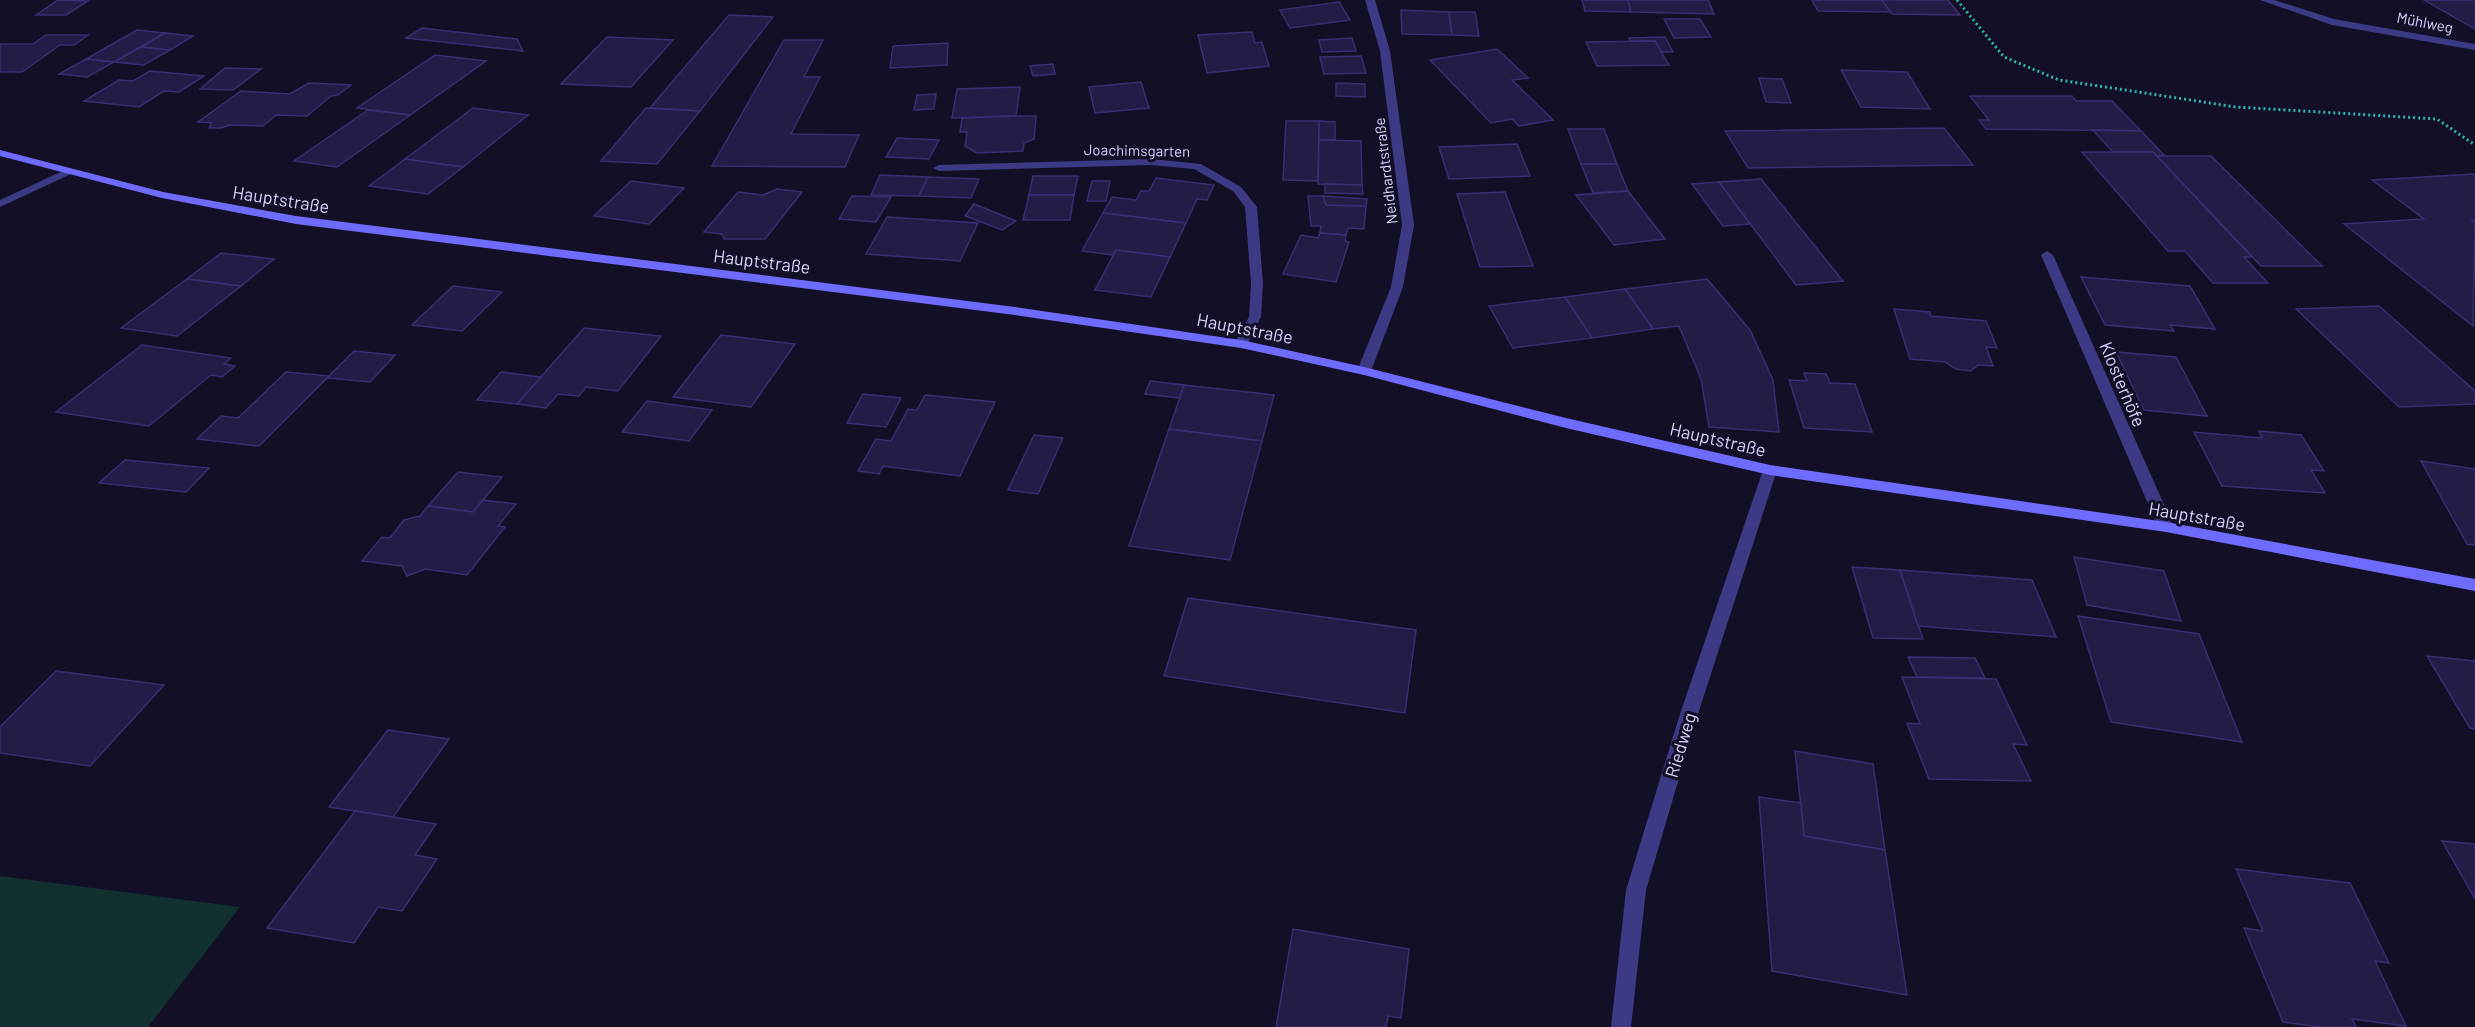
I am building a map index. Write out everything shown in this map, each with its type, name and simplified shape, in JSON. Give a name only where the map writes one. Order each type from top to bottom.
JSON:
[{"type":"main road","name":"Hauptstraße","points":[[0,153],[67,172],[193,202],[296,220],[1015,311],[1241,344],[1364,371],[1566,423],[1770,470],[2166,527],[2475,585]]},
{"type":"street","name":"Neidhardtstraße","points":[[1364,371],[1396,287],[1408,225],[1385,51],[1370,0]]},
{"type":"street","name":"Mühlweg","points":[[2265,0],[2332,22],[2475,46]]},
{"type":"street","name":"Joachimsgarten","points":[[939,168],[1151,162],[1197,166],[1237,189],[1251,207],[1257,284],[1255,317],[1241,344]]},
{"type":"street","points":[[0,204],[67,172]]},
{"type":"street","name":"Klosterhöfe","points":[[2047,255],[2166,527]]},
{"type":"street","name":"Riedweg","points":[[1621,1027],[1636,890],[1689,714],[1770,470]]},
{"type":"path","points":[[1957,0],[2004,57],[2059,80],[2236,107],[2437,119],[2475,145]]},
{"type":"green space","points":[[0,876],[240,907],[148,1027],[0,1027]]},
{"type":"building","points":[[58,0],[88,1],[66,15],[36,15]]},
{"type":"building","points":[[1582,0],[1628,0],[1631,12],[1585,11]]},
{"type":"building","points":[[1628,0],[1708,0],[1714,14],[1631,12]]},
{"type":"building","points":[[1812,0],[1882,0],[1891,12],[1818,11]]},
{"type":"building","points":[[1882,0],[1948,0],[1960,15],[1892,14]]},
{"type":"building","points":[[2424,0],[2475,0],[2475,29]]},
{"type":"building","points":[[1339,2],[1350,20],[1290,28],[1280,10]]},
{"type":"building","points":[[1401,10],[1449,12],[1452,35],[1402,34]]},
{"type":"building","points":[[1449,12],[1475,12],[1479,36],[1452,35]]},
{"type":"building","points":[[729,15],[773,17],[700,111],[650,108]]},
{"type":"building","points":[[1664,19],[1700,19],[1711,37],[1674,38]]},
{"type":"building","points":[[422,28],[517,39],[523,51],[406,38]]},
{"type":"building","points":[[137,30],[165,33],[114,62],[86,59]]},
{"type":"building","points":[[1252,32],[1255,43],[1262,42],[1269,66],[1207,73],[1198,35]]},
{"type":"building","points":[[165,33],[193,36],[170,50],[141,47]]},
{"type":"building","points":[[46,35],[88,35],[74,45],[60,45],[22,72],[0,72],[0,44],[33,44]]},
{"type":"building","points":[[607,37],[673,40],[631,87],[561,84]]},
{"type":"building","points":[[1665,37],[1673,52],[1661,52],[1655,41],[1630,41],[1629,38]]},
{"type":"building","points":[[1352,38],[1356,51],[1322,52],[1319,40]]},
{"type":"building","points":[[784,40],[823,40],[804,77],[820,77],[791,134],[859,135],[845,167],[712,166]]},
{"type":"building","points":[[1655,41],[1669,65],[1597,66],[1586,42]]},
{"type":"building","points":[[948,43],[947,65],[890,68],[893,46]]},
{"type":"building","points":[[141,47],[170,50],[144,65],[114,62]]},
{"type":"building","points":[[1497,49],[1528,78],[1512,80],[1553,120],[1519,126],[1512,119],[1491,123],[1430,60]]},
{"type":"building","points":[[435,55],[486,61],[410,115],[357,108]]},
{"type":"building","points":[[1361,56],[1366,73],[1324,74],[1320,57]]},
{"type":"building","points":[[86,59],[114,62],[87,77],[59,74]]},
{"type":"building","points":[[1053,64],[1055,74],[1033,76],[1030,66]]},
{"type":"building","points":[[225,68],[261,69],[233,90],[200,89]]},
{"type":"building","points":[[1841,70],[1907,72],[1930,109],[1861,107]]},
{"type":"building","points":[[150,71],[204,76],[179,92],[164,91],[139,107],[84,101],[119,80],[133,81]]},
{"type":"building","points":[[1759,78],[1782,79],[1791,103],[1766,102]]},
{"type":"building","points":[[1141,82],[1149,108],[1095,113],[1089,87]]},
{"type":"building","points":[[309,83],[351,85],[338,95],[331,96],[307,116],[276,115],[263,126],[230,125],[209,128],[212,123],[198,122],[241,91],[290,94]]},
{"type":"building","points":[[1336,83],[1365,84],[1365,97],[1336,96]]},
{"type":"building","points":[[1020,87],[1016,116],[952,118],[957,89]]},
{"type":"building","points":[[936,94],[934,109],[914,110],[917,95]]},
{"type":"building","points":[[1970,96],[2072,96],[2076,101],[2112,101],[2141,131],[1986,129],[1979,120],[1989,120]]},
{"type":"building","points":[[473,108],[528,115],[463,167],[405,159]]},
{"type":"building","points":[[646,108],[700,111],[657,164],[601,161]]},
{"type":"building","points":[[368,110],[410,115],[337,167],[294,161]]},
{"type":"building","points":[[1036,116],[1034,139],[1024,143],[1023,151],[977,153],[965,146],[967,132],[960,132],[962,118]]},
{"type":"building","points":[[1286,121],[1319,121],[1318,181],[1283,180]]},
{"type":"building","points":[[1319,121],[1335,122],[1335,140],[1319,140]]},
{"type":"building","points":[[1944,128],[1973,165],[1748,168],[1725,131]]},
{"type":"building","points":[[1568,129],[1604,129],[1617,164],[1581,164]]},
{"type":"building","points":[[2093,130],[2141,131],[2164,155],[2157,156],[2153,152],[2113,152]]},
{"type":"building","points":[[897,138],[939,140],[929,159],[886,157]]},
{"type":"building","points":[[1319,140],[1361,141],[1362,185],[1318,184]]},
{"type":"building","points":[[1517,144],[1530,176],[1449,179],[1439,147]]},
{"type":"building","points":[[2082,152],[2153,152],[2252,257],[2244,257],[2268,283],[2213,283],[2185,251],[2168,251]]},
{"type":"building","points":[[2157,156],[2211,156],[2322,266],[2261,266]]},
{"type":"building","points":[[405,159],[463,167],[428,194],[369,186]]},
{"type":"building","points":[[1581,164],[1617,164],[1628,191],[1593,193]]},
{"type":"building","points":[[2475,174],[2475,220],[2472,221],[2475,223],[2473,326],[2344,224],[2424,219],[2372,180]]},
{"type":"building","points":[[880,175],[928,177],[919,196],[871,195]]},
{"type":"building","points":[[1033,176],[1078,176],[1074,195],[1029,195]]},
{"type":"building","points":[[928,177],[979,179],[971,198],[919,196]]},
{"type":"building","points":[[1156,178],[1214,185],[1207,200],[1197,199],[1186,223],[1103,213],[1112,197],[1136,200],[1141,191],[1149,191]]},
{"type":"building","points":[[1761,179],[1843,281],[1796,285],[1719,182]]},
{"type":"building","points":[[631,181],[684,188],[649,224],[594,216]]},
{"type":"building","points":[[1092,181],[1110,181],[1106,201],[1087,201]]},
{"type":"building","points":[[1719,182],[1750,224],[1723,226],[1692,184]]},
{"type":"building","points":[[1325,184],[1362,185],[1363,194],[1325,193]]},
{"type":"building","points":[[777,189],[802,192],[765,239],[724,239],[722,234],[704,232],[738,192],[763,195]]},
{"type":"building","points":[[1628,191],[1665,239],[1614,245],[1576,195]]},
{"type":"building","points":[[1505,192],[1533,266],[1480,267],[1457,194]]},
{"type":"building","points":[[1029,195],[1074,195],[1070,220],[1023,220]]},
{"type":"building","points":[[852,196],[891,197],[876,222],[839,219]]},
{"type":"building","points":[[1308,196],[1323,196],[1326,205],[1366,206],[1364,229],[1348,228],[1346,235],[1320,233],[1321,226],[1311,226]]},
{"type":"building","points":[[1323,196],[1367,199],[1366,206],[1326,205]]},
{"type":"building","points":[[974,204],[1016,221],[1002,230],[965,216]]},
{"type":"building","points":[[1103,213],[1186,223],[1170,257],[1116,250],[1113,255],[1082,251]]},
{"type":"building","points":[[887,217],[978,223],[960,261],[866,254]]},
{"type":"building","points":[[1320,233],[1346,235],[1345,241],[1349,242],[1336,282],[1283,274],[1301,235],[1318,238]]},
{"type":"building","points":[[1116,250],[1170,257],[1151,297],[1095,290]]},
{"type":"building","points":[[221,253],[274,259],[241,286],[187,279]]},
{"type":"building","points":[[2081,277],[2190,286],[2215,329],[2170,325],[2174,331],[2105,325]]},
{"type":"building","points":[[187,279],[241,286],[177,336],[121,328]]},
{"type":"building","points":[[1707,279],[1750,330],[1773,380],[1779,432],[1709,427],[1701,379],[1679,326],[1653,329],[1625,289]]},
{"type":"building","points":[[453,286],[502,292],[462,331],[412,325]]},
{"type":"building","points":[[1625,289],[1653,329],[1592,338],[1565,297]]},
{"type":"building","points":[[1565,297],[1592,338],[1513,348],[1489,306]]},
{"type":"building","points":[[2379,306],[2475,391],[2475,404],[2399,407],[2296,309]]},
{"type":"building","points":[[1894,309],[1930,312],[1931,316],[1986,321],[1997,348],[1986,347],[1993,366],[1978,365],[1971,371],[1956,369],[1945,362],[1910,359]]},
{"type":"building","points":[[584,328],[661,336],[618,391],[586,387],[579,396],[558,394],[546,408],[517,404]]},
{"type":"building","points":[[721,335],[795,344],[751,407],[673,397]]},
{"type":"building","points":[[142,345],[231,358],[224,364],[235,366],[222,377],[211,375],[149,426],[56,412]]},
{"type":"building","points":[[354,351],[395,355],[370,382],[327,378]]},
{"type":"building","points":[[2116,352],[2176,357],[2207,416],[2144,410]]},
{"type":"building","points":[[286,372],[329,376],[259,446],[197,439],[221,416],[238,418]]},
{"type":"building","points":[[501,372],[541,377],[517,404],[477,400]]},
{"type":"building","points":[[1804,373],[1826,374],[1830,383],[1855,384],[1872,432],[1804,428],[1789,380],[1807,381]]},
{"type":"building","points":[[1150,381],[1184,385],[1180,398],[1145,394]]},
{"type":"building","points":[[1184,385],[1274,395],[1262,441],[1169,429]]},
{"type":"building","points":[[863,394],[901,398],[886,427],[847,423]]},
{"type":"building","points":[[925,395],[995,402],[960,476],[883,466],[879,474],[858,471],[876,439],[891,441],[908,409],[917,410]]},
{"type":"building","points":[[647,401],[712,410],[689,441],[622,432]]},
{"type":"building","points":[[1169,429],[1262,441],[1230,560],[1129,546]]},
{"type":"building","points":[[2259,431],[2301,435],[2324,471],[2311,470],[2325,493],[2222,486],[2194,432],[2262,438]]},
{"type":"building","points":[[1034,435],[1063,438],[1038,494],[1008,490]]},
{"type":"building","points":[[125,460],[209,468],[186,492],[99,483]]},
{"type":"building","points":[[2421,461],[2475,469],[2475,545],[2467,544]]},
{"type":"building","points":[[458,472],[502,477],[473,512],[428,506]]},
{"type":"building","points":[[483,500],[516,504],[498,526],[505,527],[467,575],[425,569],[407,576],[402,566],[362,561],[382,537],[390,538],[404,520],[420,516],[428,506],[473,512]]},
{"type":"building","points":[[2074,557],[2164,571],[2181,621],[2087,605]]},
{"type":"building","points":[[1852,567],[1900,570],[1923,639],[1873,638]]},
{"type":"building","points":[[1900,570],[2032,580],[2056,637],[1918,626]]},
{"type":"building","points":[[1188,598],[1416,630],[1405,713],[1164,676]]},
{"type":"building","points":[[2078,616],[2199,634],[2242,742],[2111,722]]},
{"type":"building","points":[[2427,656],[2475,661],[2475,729],[2470,728]]},
{"type":"building","points":[[1908,657],[1975,658],[1985,678],[1917,677]]},
{"type":"building","points":[[56,671],[164,685],[90,766],[0,753],[0,727]]},
{"type":"building","points":[[1902,677],[1996,679],[2027,745],[2013,744],[2031,781],[1929,779],[1907,723],[1920,724]]},
{"type":"building","points":[[388,730],[449,739],[393,817],[329,807]]},
{"type":"building","points":[[1795,751],[1873,764],[1885,850],[1804,836]]},
{"type":"building","points":[[1759,797],[1801,803],[1804,836],[1885,850],[1907,995],[1772,971]]},
{"type":"building","points":[[355,811],[436,824],[415,855],[437,859],[402,911],[378,907],[354,943],[267,928]]},
{"type":"building","points":[[2442,841],[2475,844],[2475,899]]},
{"type":"building","points":[[2236,869],[2350,883],[2389,963],[2375,961],[2406,1026],[2352,1019],[2356,1027],[2321,1027],[2283,1022],[2244,928],[2263,931]]},
{"type":"building","points":[[1293,929],[1409,949],[1401,1018],[1388,1016],[1386,1027],[1276,1027]]}]
